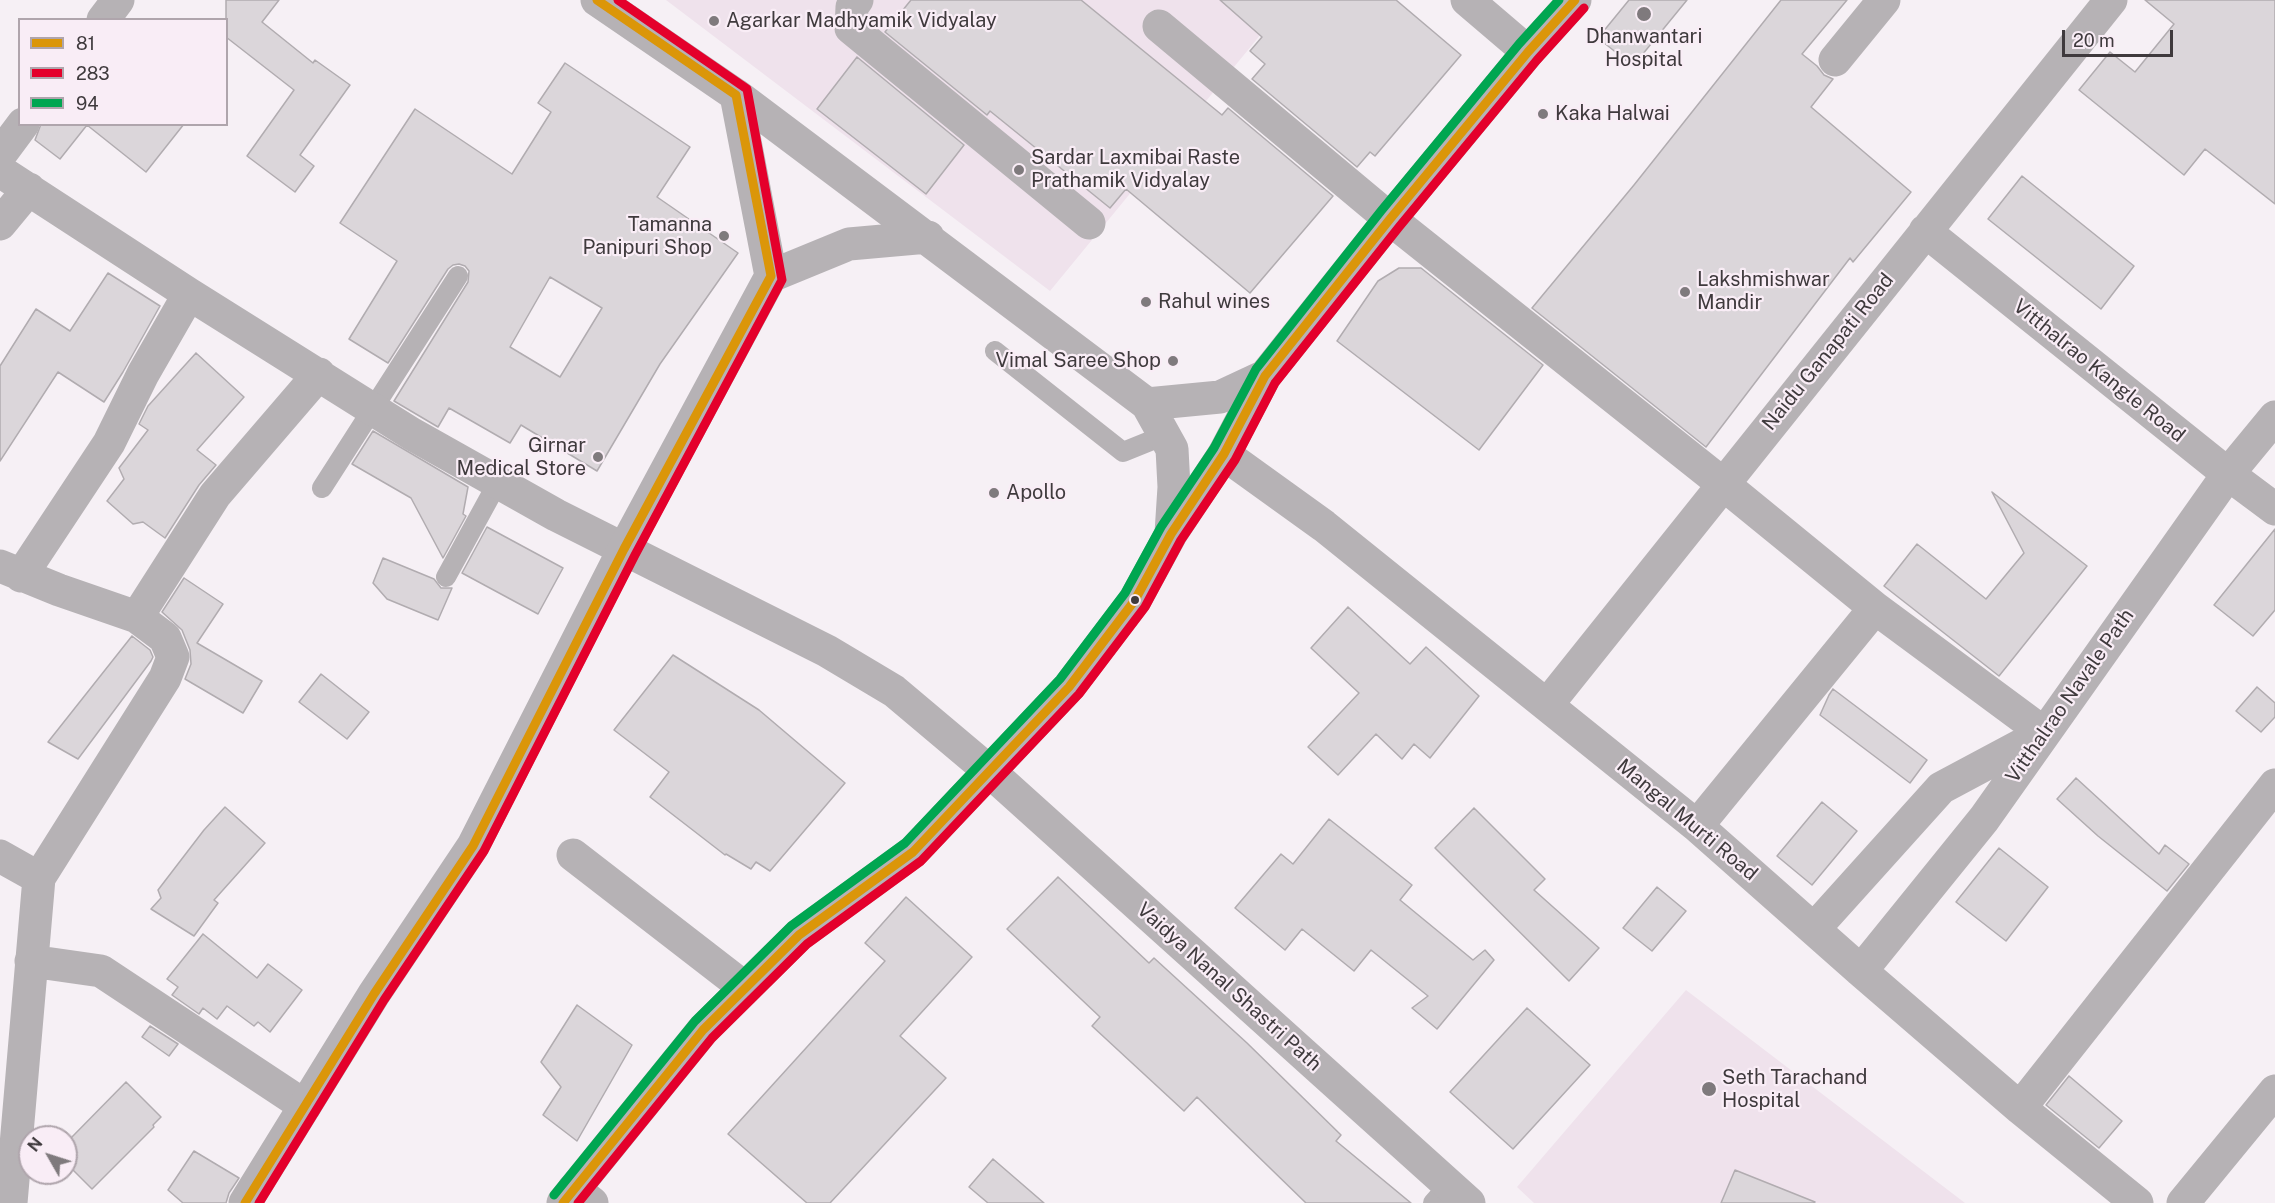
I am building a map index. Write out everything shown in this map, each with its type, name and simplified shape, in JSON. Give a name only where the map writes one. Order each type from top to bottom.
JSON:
[{"type":"street","points":[[104,18],[117,0]]},
{"type":"street","points":[[597,0],[736,96],[928,237],[1147,404],[1172,449],[1174,487],[1171,534]]},
{"type":"street","points":[[857,0],[852,7],[851,28],[1089,224]]},
{"type":"street","points":[[1467,0],[1528,52]]},
{"type":"street","points":[[1835,60],[1884,0]]},
{"type":"street","name":"Naidu Ganapati Road","points":[[1547,705],[2111,0]]},
{"type":"street","points":[[576,1198],[703,1030],[799,935],[913,852],[1069,687],[1135,600],[1171,534],[1224,454],[1265,376],[1390,219],[1572,1]]},
{"type":"street","points":[[1159,26],[1390,219],[1875,608],[2044,733],[1941,788],[1814,929]]},
{"type":"street","points":[[245,1203],[374,994],[473,846],[624,549],[771,276],[736,96]]},
{"type":"street","points":[[0,155],[22,126]]},
{"type":"street","name":"Vaidya Nanal Shastri Path","points":[[0,171],[373,411],[556,515],[827,651],[894,691],[989,771],[1450,1197]]},
{"type":"street","points":[[0,224],[29,189]]},
{"type":"street","name":"Vitthalrao Kangle Road","points":[[1925,231],[2228,474],[2275,509]]},
{"type":"street","points":[[771,276],[849,244],[928,237]]},
{"type":"street","points":[[11,1203],[39,878],[165,678],[173,657],[165,638],[138,617],[10,571],[109,443],[142,374],[189,294]]},
{"type":"street","points":[[138,617],[215,495],[319,375]]},
{"type":"street","points":[[1147,404],[1220,397],[1265,376]]},
{"type":"street","name":"Vitthalrao Navale Path","points":[[1861,971],[1984,819],[2228,474],[2275,417]]},
{"type":"street","name":"Mangal Murti Road","points":[[1224,454],[1324,526],[1697,826],[2020,1108],[2137,1203]]},
{"type":"street","points":[[1697,826],[1875,608]]},
{"type":"street","points":[[2020,1108],[2275,785]]},
{"type":"street","points":[[573,855],[745,988]]},
{"type":"street","points":[[0,856],[39,878]]},
{"type":"street","points":[[31,961],[101,971],[305,1106]]},
{"type":"street","points":[[2183,1203],[2275,1091]]},
{"type":"lane","points":[[322,488],[458,276]]},
{"type":"lane","points":[[995,351],[1123,452],[1165,435]]},
{"type":"lane","points":[[446,577],[498,482]]},
{"type":"shaded area","name":"Sardar Laxmibai Raste Prathamik Vidyalay","points":[[666,0],[1289,0],[1050,291]]},
{"type":"shaded area","name":"Seth Tarachand Hospital","points":[[1686,990],[1965,1203],[1534,1203],[1517,1187]]},
{"type":"building","points":[[226,0],[279,0],[262,22],[313,63],[315,60],[350,85],[300,155],[314,166],[295,192],[247,156],[294,90],[228,39],[228,18],[226,18]]},
{"type":"building","points":[[911,0],[1081,0],[1222,115],[1228,108],[1333,196],[1250,293],[1126,189],[1110,208],[990,111],[987,115],[885,32]]},
{"type":"building","points":[[1220,0],[1396,0],[1461,55],[1375,156],[1370,152],[1357,167],[1252,79],[1265,64],[1250,51],[1262,37]]},
{"type":"building","points":[[1629,0],[1687,0],[1633,66],[1598,38]]},
{"type":"building","name":"Lakshmishwar Mandir","points":[[1781,0],[1847,0],[1802,54],[1824,75],[1833,79],[1811,107],[1911,192],[1853,262],[1850,258],[1706,447],[1532,308],[1634,185]]},
{"type":"building","points":[[2145,0],[2275,0],[2275,204],[2205,149],[2184,175],[2079,90],[2110,52],[2135,72],[2174,24]]},
{"type":"building","points":[[857,57],[964,145],[926,194],[817,109]]},
{"type":"building","points":[[565,63],[690,147],[657,197],[738,253],[660,364],[597,471],[521,425],[510,443],[449,408],[438,427],[394,401],[468,282],[469,271],[465,266],[453,265],[448,269],[388,363],[349,339],[397,261],[340,223],[415,109],[512,174],[551,112],[538,103]],"holes":[[[550,277],[602,308],[560,377],[510,347]]]},
{"type":"building","points":[[40,126],[86,126],[60,159],[35,140]]},
{"type":"building","points":[[88,126],[182,126],[146,172]]},
{"type":"building","points":[[2022,176],[2134,266],[2101,309],[1988,219]]},
{"type":"building","points":[[1399,268],[1421,268],[1543,365],[1479,450],[1337,341],[1378,281]]},
{"type":"building","points":[[108,273],[160,306],[123,372],[104,402],[58,372],[0,461],[0,366],[36,309],[70,331]]},
{"type":"building","points":[[196,353],[244,397],[197,450],[216,465],[199,485],[165,538],[143,522],[133,524],[107,501],[124,479],[119,468],[148,430],[139,424],[148,406]]},
{"type":"building","points":[[373,431],[468,487],[463,514],[466,516],[443,558],[411,498],[352,464]]},
{"type":"building","points":[[1992,492],[2087,566],[1999,676],[1884,586],[1917,544],[1986,599],[2024,553]]},
{"type":"building","points":[[487,527],[563,568],[538,614],[462,573]]},
{"type":"building","points":[[2275,529],[2275,610],[2253,636],[2214,605]]},
{"type":"building","points":[[383,558],[434,579],[441,588],[452,588],[438,620],[387,599],[373,583]]},
{"type":"building","points":[[184,578],[223,604],[197,643],[262,681],[243,713],[185,679],[191,664],[190,650],[182,630],[162,612]]},
{"type":"building","points":[[1348,607],[1410,664],[1426,647],[1479,696],[1430,758],[1414,744],[1402,759],[1376,734],[1338,775],[1308,747],[1359,693],[1311,648]]},
{"type":"building","points":[[132,636],[150,650],[153,657],[78,759],[48,742]]},
{"type":"building","points":[[673,655],[759,710],[845,783],[770,871],[756,862],[751,869],[725,855],[650,797],[669,772],[614,730]]},
{"type":"building","points":[[321,674],[369,712],[347,739],[299,702]]},
{"type":"building","points":[[2257,687],[2275,703],[2275,717],[2261,732],[2236,711]]},
{"type":"building","points":[[1833,689],[1927,760],[1910,783],[1820,715]]},
{"type":"building","points":[[2076,778],[2159,854],[2165,845],[2189,864],[2167,891],[2098,836],[2057,799]]},
{"type":"building","points":[[1822,802],[1857,831],[1812,885],[1777,856]]},
{"type":"building","points":[[225,807],[265,843],[214,900],[218,903],[194,936],[151,909],[161,898],[158,890],[204,830]]},
{"type":"building","points":[[1474,808],[1545,879],[1534,890],[1599,948],[1569,981],[1435,848]]},
{"type":"building","points":[[1329,819],[1412,885],[1400,900],[1473,960],[1485,950],[1494,960],[1437,1029],[1412,1008],[1428,996],[1371,950],[1354,971],[1302,929],[1285,950],[1235,908],[1281,854],[1293,864]]},
{"type":"building","points":[[1999,848],[2048,887],[2006,941],[1956,902]]},
{"type":"building","points":[[1058,877],[1149,963],[1154,958],[1247,1043],[1341,1135],[1336,1141],[1411,1203],[1306,1203],[1197,1097],[1184,1111],[1092,1026],[1100,1017],[1007,929]]},
{"type":"building","points":[[1657,887],[1686,911],[1652,951],[1623,928]]},
{"type":"building","points":[[906,897],[972,957],[900,1036],[946,1078],[830,1203],[807,1203],[728,1134],[885,961],[865,943]]},
{"type":"building","points":[[203,934],[257,978],[268,964],[302,990],[270,1032],[258,1022],[254,1026],[227,1006],[217,1019],[203,1008],[199,1014],[172,995],[178,987],[167,979]]},
{"type":"building","points":[[577,1005],[632,1045],[577,1141],[543,1115],[561,1087],[541,1062]]},
{"type":"building","points":[[1527,1008],[1590,1065],[1513,1149],[1450,1092]]},
{"type":"building","points":[[150,1026],[178,1044],[169,1056],[142,1037]]},
{"type":"building","points":[[2069,1076],[2122,1121],[2099,1148],[2046,1105]]},
{"type":"building","points":[[126,1082],[161,1117],[153,1125],[154,1127],[92,1189],[78,1175],[78,1131]]},
{"type":"building","points":[[194,1151],[239,1178],[229,1193],[226,1203],[183,1203],[168,1190]]},
{"type":"building","points":[[993,1159],[1044,1203],[988,1203],[969,1187]]},
{"type":"building","points":[[1735,1170],[1815,1202],[1721,1203]]},
{"type":"transit line","name":"81","points":[[245,1203],[374,994],[473,846],[624,549],[771,276],[736,95],[597,0]]},
{"type":"transit line","name":"283","points":[[259,1203],[384,1000],[484,851],[635,555],[782,280],[747,89],[618,0]]},
{"type":"transit line","name":"94","points":[[554,1195],[695,1021],[791,926],[905,843],[1060,679],[1125,593],[1161,527],[1214,448],[1256,369],[1381,211],[1519,44],[1559,0]]},
{"type":"transit line","name":"81","points":[[563,1203],[703,1030],[799,935],[913,852],[1069,687],[1135,600],[1171,534],[1224,454],[1265,376],[1390,219],[1528,52],[1575,0]]},
{"type":"transit line","name":"283","points":[[578,1203],[712,1038],[807,944],[921,861],[1079,694],[1145,607],[1181,540],[1235,460],[1275,383],[1399,227],[1537,60],[1584,8]]},
{"type":"place","name":"Dhanwantari Hospital","points":[[1644,14]]},
{"type":"place","name":"Agarkar Madhyamik Vidyalay","points":[[714,21]]},
{"type":"place","name":"Kaka Halwai","points":[[1543,114]]},
{"type":"place","name":"Sardar Laxmibai Raste Prathamik Vidyalay","points":[[1019,170]]},
{"type":"place","name":"Tamanna Panipuri Shop","points":[[724,236]]},
{"type":"place","name":"Lakshmishwar Mandir","points":[[1685,292]]},
{"type":"place","name":"Rahul wines","points":[[1146,302]]},
{"type":"place","name":"Vimal Saree Shop","points":[[1173,361]]},
{"type":"place","name":"Girnar Medical Store","points":[[598,457]]},
{"type":"place","name":"Apollo","points":[[994,493]]},
{"type":"place","name":"Seth Tarachand Hospital","points":[[1709,1089]]}]
